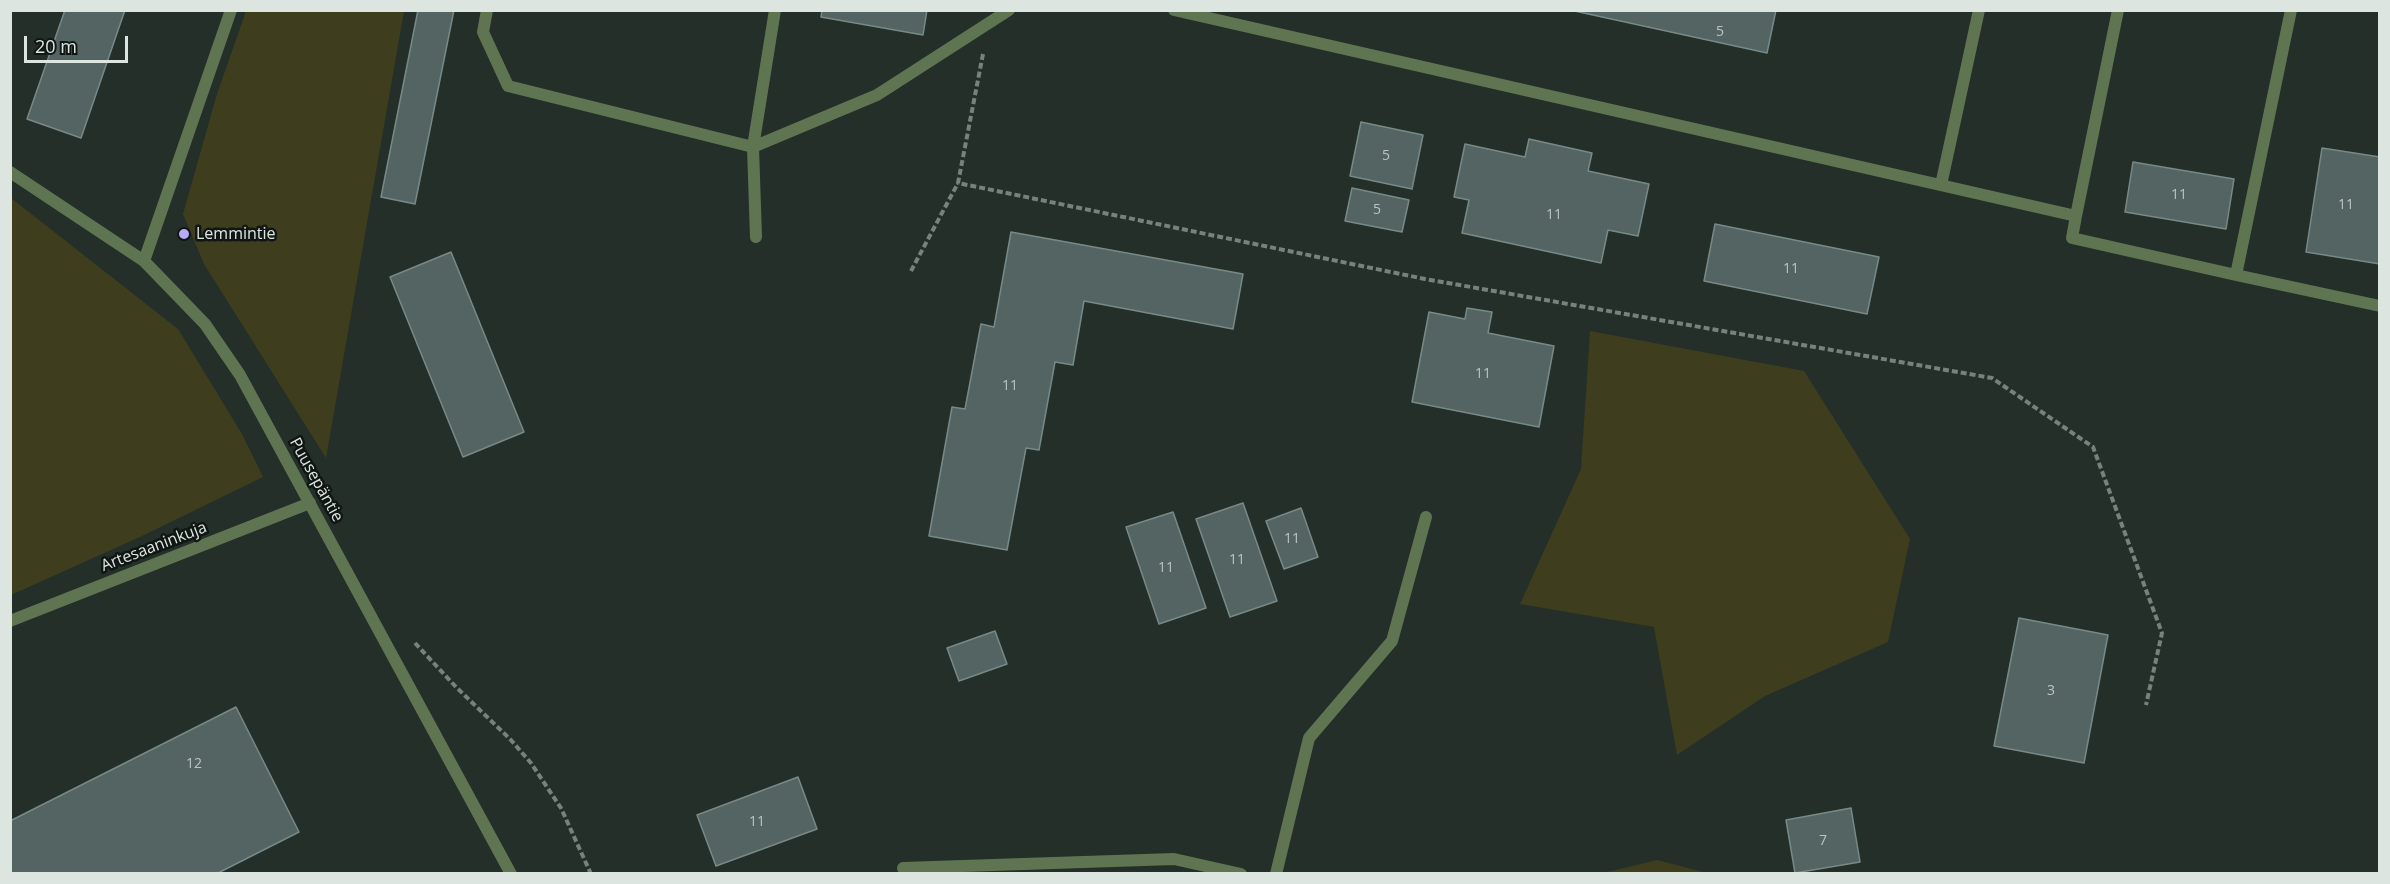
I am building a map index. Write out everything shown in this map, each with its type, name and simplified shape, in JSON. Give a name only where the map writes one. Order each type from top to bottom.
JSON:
[{"type":"street","points":[[144,261],[231,10]]},
{"type":"street","points":[[487,10],[483,32],[508,86],[753,147],[877,95],[1009,10]]},
{"type":"street","points":[[756,237],[753,147],[775,10]]},
{"type":"street","points":[[1174,10],[1202,14],[2076,216]]},
{"type":"street","points":[[1941,185],[1979,10]]},
{"type":"street","points":[[2118,10],[2072,238],[2379,306]]},
{"type":"street","points":[[2236,275],[2291,10]]},
{"type":"street","name":"Puusepäntie","points":[[10,172],[144,261],[205,324],[240,375],[511,873]]},
{"type":"street","name":"Artesaaninkuja","points":[[10,621],[310,503]]},
{"type":"street","points":[[1276,873],[1310,738],[1392,641],[1425,517]]},
{"type":"street","points":[[903,868],[1174,859],[1241,873]]},
{"type":"path","points":[[911,271],[958,183],[990,23]]},
{"type":"path","points":[[958,183],[1425,279],[1992,378],[2093,447],[2162,633],[2146,705]]},
{"type":"path","points":[[414,642],[531,763],[561,807],[591,873]]},
{"type":"shaded area","points":[[246,11],[404,11],[326,458],[204,264],[183,214],[217,94]]},
{"type":"shaded area","points":[[11,198],[178,329],[242,434],[263,477],[140,537],[11,595]]},
{"type":"shaded area","points":[[1590,331],[1804,371],[1910,539],[1888,642],[1765,696],[1677,755],[1654,627],[1520,604],[1581,469]]},
{"type":"shaded area","points":[[1657,860],[1707,873],[1603,873]]},
{"type":"building","points":[[65,10],[125,10],[81,138],[27,119]]},
{"type":"building","points":[[418,10],[454,10],[415,204],[381,197]]},
{"type":"building","points":[[822,10],[927,10],[923,35],[821,17]]},
{"type":"building","points":[[1570,10],[1776,10],[1767,53]]},
{"type":"building","points":[[1361,122],[1423,135],[1412,189],[1350,176]]},
{"type":"building","points":[[1529,139],[1592,153],[1588,171],[1649,184],[1638,236],[1608,230],[1601,263],[1462,233],[1469,200],[1454,197],[1465,144],[1525,157]]},
{"type":"building","points":[[2322,148],[2380,157],[2380,264],[2306,252]]},
{"type":"building","points":[[2133,162],[2234,179],[2226,229],[2125,212]]},
{"type":"building","points":[[1352,188],[1409,200],[1402,232],[1345,221]]},
{"type":"building","points":[[1715,224],[1879,257],[1867,314],[1704,281]]},
{"type":"building","points":[[1011,232],[1243,274],[1233,329],[1084,301],[1073,365],[1055,362],[1039,450],[1026,448],[1007,550],[929,536],[952,407],[965,409],[981,324],[994,327]]},
{"type":"building","points":[[451,252],[524,432],[463,457],[390,277]]},
{"type":"building","points":[[1467,308],[1492,312],[1488,333],[1554,346],[1539,427],[1412,402],[1429,312],[1465,319]]},
{"type":"building","points":[[1243,503],[1277,601],[1230,617],[1196,519]]},
{"type":"building","points":[[1301,508],[1318,557],[1284,569],[1266,521]]},
{"type":"building","points":[[1173,512],[1206,608],[1159,624],[1126,527]]},
{"type":"building","points":[[2019,618],[2108,635],[2084,763],[1994,746]]},
{"type":"building","points":[[995,631],[1007,664],[959,681],[947,648]]},
{"type":"building","points":[[236,707],[299,832],[216,874],[10,874],[10,821]]},
{"type":"building","points":[[798,777],[817,829],[716,866],[697,815]]},
{"type":"building","points":[[1851,808],[1860,862],[1795,873],[1786,820]]},
{"type":"place","name":"Lemmintie","points":[[184,234]]}]
